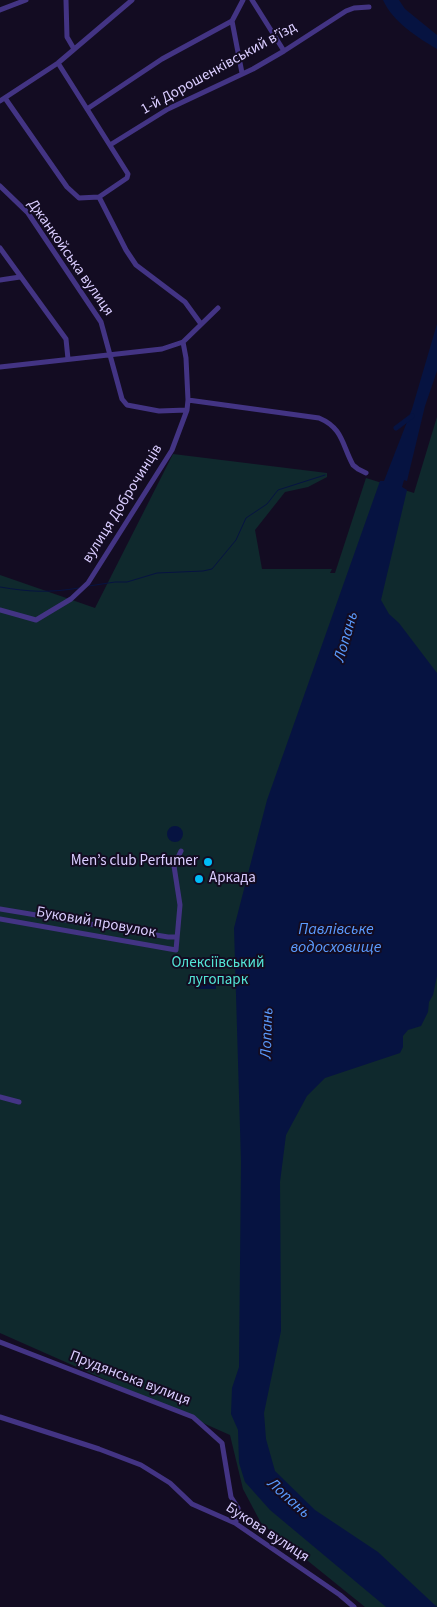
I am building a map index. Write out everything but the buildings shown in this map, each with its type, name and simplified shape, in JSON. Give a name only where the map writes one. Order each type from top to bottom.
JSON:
[{"type":"street","points":[[0,10],[26,0]]},
{"type":"street","points":[[66,0],[67,32],[74,49]]},
{"type":"street","points":[[58,63],[128,174],[127,178],[99,198],[79,198],[67,188],[3,99],[58,63],[132,0]]},
{"type":"street","points":[[87,109],[162,59],[232,21],[243,0]]},
{"type":"street","points":[[252,0],[284,51]]},
{"type":"street","name":"1-й Дорошенківський в’їзд","points":[[110,146],[168,109],[253,69],[346,11],[354,8],[369,7]]},
{"type":"street","points":[[232,21],[242,73]]},
{"type":"street","name":"Джанкойська вулиця","points":[[0,186],[28,213],[101,322],[122,399],[127,405],[159,411],[187,410]]},
{"type":"street","points":[[99,198],[126,250],[136,265],[185,302],[201,324]]},
{"type":"street","points":[[0,248],[66,339],[68,359]]},
{"type":"street","points":[[0,280],[20,277]]},
{"type":"street","points":[[0,367],[162,349],[183,342],[218,308]]},
{"type":"street","name":"вулиця Доброчинців","points":[[0,610],[36,620],[71,599],[85,586],[172,450],[187,410],[186,358],[183,342]]},
{"type":"street","points":[[188,400],[320,418],[338,430],[351,460],[358,469],[366,473]]},
{"type":"street","name":"Буковий провулок","points":[[0,919],[176,950],[180,905],[174,866],[181,851]]},
{"type":"street","name":"Буковий провулок","points":[[0,909],[177,937]]},
{"type":"street","points":[[0,1096],[19,1102]]},
{"type":"street","name":"Прудянська вулиця","points":[[0,1342],[193,1416],[222,1443],[231,1496],[238,1508],[239,1515],[235,1523]]},
{"type":"street","name":"Букова вулиця","points":[[0,1417],[99,1449],[140,1465],[170,1483],[192,1504],[235,1523],[340,1595],[354,1607]]},
{"type":"green space","name":"Олексіївський лугопарк","points":[[437,417],[437,1607],[365,1607],[261,1523],[243,1489],[230,1435],[0,1333],[0,575],[95,608],[173,454],[327,473],[327,477],[308,487],[285,492],[255,530],[262,569],[332,569],[330,573],[335,573],[366,478],[414,493]]},
{"type":"water","points":[[383,0],[399,0],[405,9],[437,35],[437,49],[399,22]]},
{"type":"water","name":"Павлівське водосховище","points":[[437,324],[437,371],[425,406],[407,481],[404,480],[402,487],[407,490],[381,600],[389,614],[399,623],[437,673],[437,976],[428,1012],[421,1026],[408,1030],[403,1036],[403,1047],[400,1053],[325,1078],[307,1096],[286,1135],[280,1182],[281,1331],[264,1413],[266,1439],[275,1471],[315,1510],[378,1552],[437,1607],[386,1607],[270,1510],[245,1482],[239,1463],[238,1430],[231,1414],[232,1388],[239,1367],[241,1162],[234,928],[267,800],[380,481],[384,481],[412,409]]},
{"type":"water","points":[[175,826],[183,834],[175,842],[167,834]]},
{"type":"water","points":[[199,981],[216,981],[216,989],[199,989]]},
{"type":"waterway","points":[[396,428],[412,416]]},
{"type":"waterway","points":[[89,586],[127,582],[157,573],[212,569],[236,540],[246,518],[267,504],[278,490],[325,475]]},
{"type":"waterway","points":[[0,587],[39,591],[79,588]]},
{"type":"place","name":"Men’s club Perfumer","points":[[208,862]]},
{"type":"place","name":"Аркада","points":[[199,879]]},
{"type":"water label","name":"Лопань","points":[[347,637]]},
{"type":"water label","name":"Лопань","points":[[268,1033]]},
{"type":"water label","name":"Лопань","points":[[288,1499]]}]
